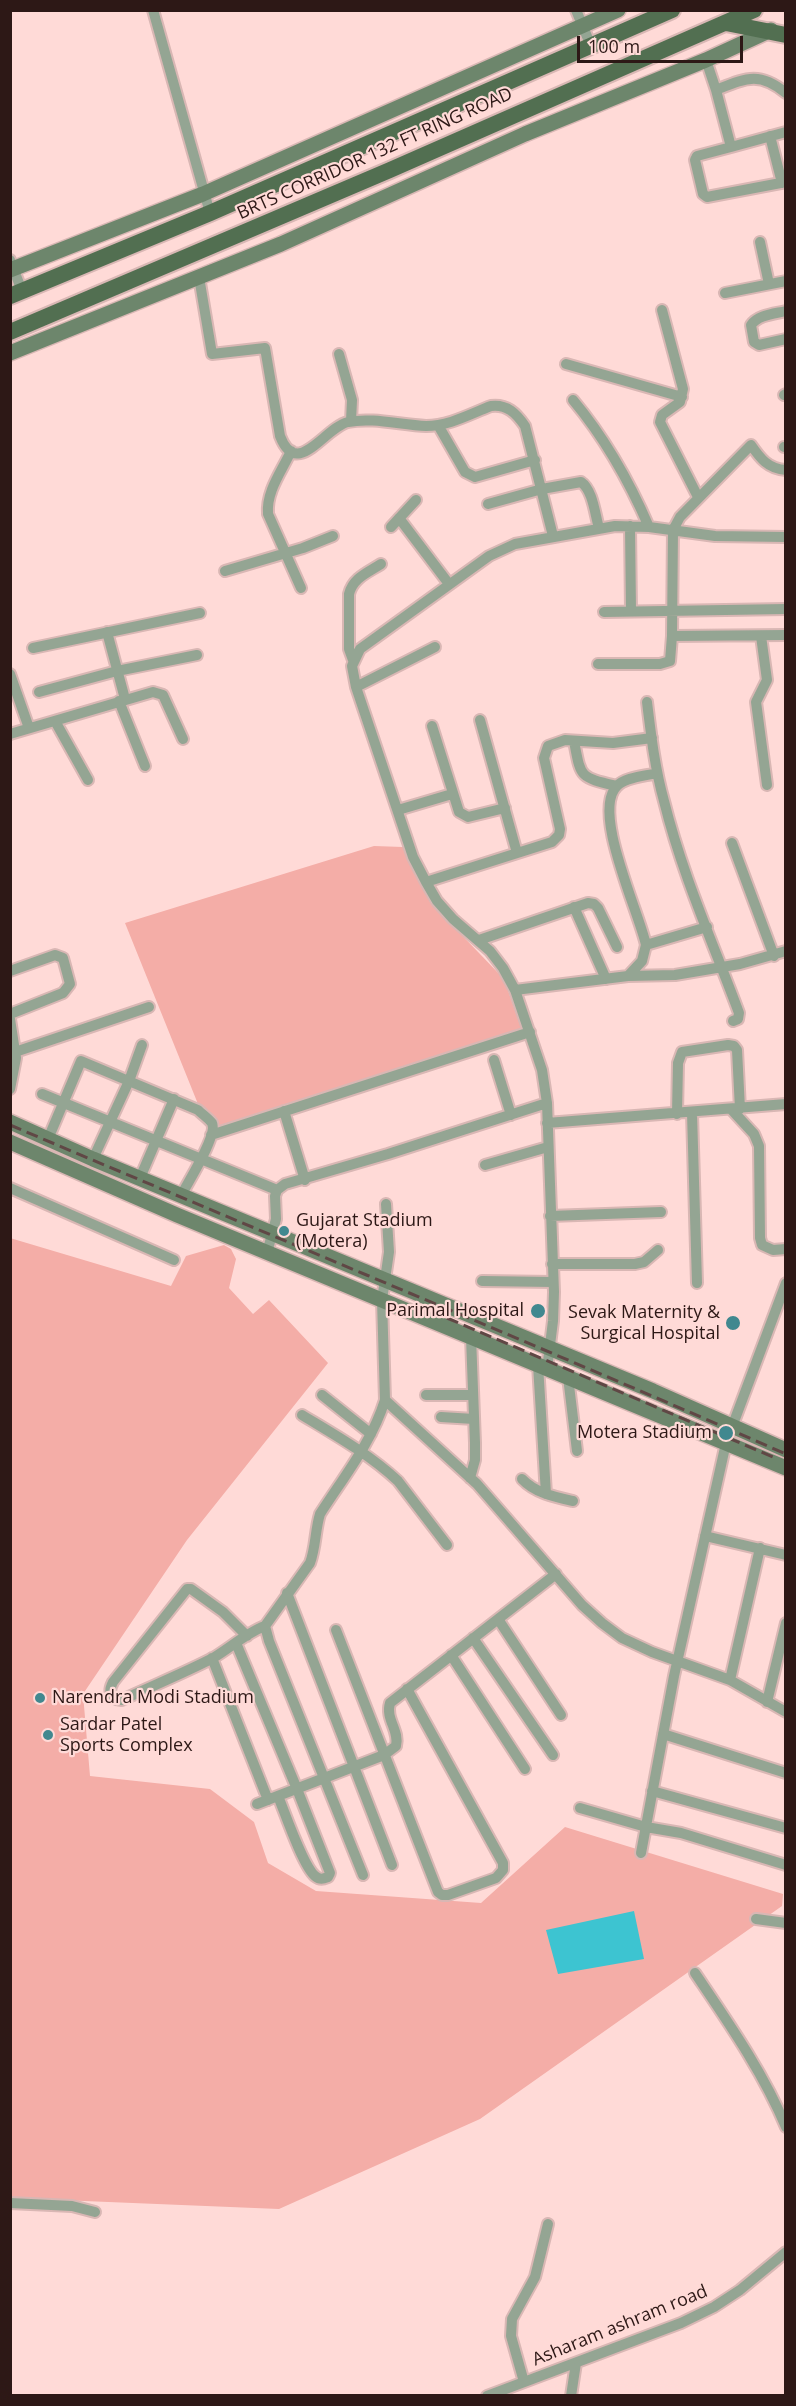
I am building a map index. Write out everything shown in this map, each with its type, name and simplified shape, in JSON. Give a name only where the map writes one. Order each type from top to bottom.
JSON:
[{"type":"main road","name":"BRTS CORRIDOR 132 FT RING ROAD","points":[[16,293],[210,213],[672,10]]},
{"type":"main road","name":"BRTS CORRIDOR 132 FT RING ROAD","points":[[10,332],[390,170],[754,10]]},
{"type":"main road","points":[[726,23],[778,33]]},
{"type":"street","points":[[153,10],[210,213]]},
{"type":"street","points":[[576,10],[591,46]]},
{"type":"street","points":[[16,293],[12,266],[203,194],[618,10]]},
{"type":"street","points":[[10,352],[282,244],[525,134],[778,33]]},
{"type":"street","points":[[706,60],[731,147]]},
{"type":"street","points":[[716,90],[751,78],[763,78],[786,93]]},
{"type":"street","points":[[770,136],[784,182],[707,197],[703,194],[695,160],[697,156],[770,136],[786,132]]},
{"type":"street","points":[[760,242],[769,284]]},
{"type":"street","points":[[199,277],[212,354],[266,348],[280,436],[283,444],[291,451],[299,454],[307,452],[331,430],[351,421],[438,425],[499,405],[518,416],[525,426],[554,537]]},
{"type":"street","points":[[725,293],[786,281]]},
{"type":"street","points":[[662,310],[681,380],[682,397],[680,402],[660,418],[698,498]]},
{"type":"street","points":[[786,311],[755,319],[751,325],[753,342],[759,345],[786,339]]},
{"type":"street","points":[[339,354],[352,399],[351,421]]},
{"type":"street","points":[[566,364],[682,397]]},
{"type":"street","points":[[573,400],[598,434],[634,494],[649,527]]},
{"type":"street","points":[[438,425],[465,472],[471,476],[482,476],[535,460]]},
{"type":"street","points":[[598,664],[666,664],[671,658],[673,530],[680,517],[750,445],[762,460],[772,467],[786,470]]},
{"type":"street","points":[[291,451],[269,495],[267,505],[268,514],[300,588]]},
{"type":"street","points":[[488,504],[542,489],[581,482],[585,485],[589,495],[599,528]]},
{"type":"street","points":[[390,528],[416,500]]},
{"type":"street","points":[[399,518],[449,584]]},
{"type":"street","points":[[630,526],[631,611]]},
{"type":"street","points":[[353,660],[360,649],[449,584],[501,549],[515,544],[599,528],[630,526],[715,536],[786,537]]},
{"type":"street","points":[[225,571],[333,536]]},
{"type":"street","points":[[381,564],[356,580],[351,585],[349,594],[349,649],[353,660],[356,687],[413,857],[437,901],[453,919],[479,940],[503,968],[515,990],[542,1070],[547,1103],[553,1282],[553,1321],[549,1349],[542,1367],[546,1494]]},
{"type":"street","points":[[604,612],[673,609],[786,609]]},
{"type":"street","points":[[33,648],[200,613]]},
{"type":"street","points":[[107,632],[122,700],[145,766]]},
{"type":"street","points":[[672,636],[786,635]]},
{"type":"street","points":[[761,636],[767,680],[756,702],[767,785]]},
{"type":"street","points":[[356,687],[435,647]]},
{"type":"street","points":[[39,692],[117,671],[197,655]]},
{"type":"street","points":[[10,675],[29,728]]},
{"type":"street","points":[[10,734],[153,692],[163,695],[183,739]]},
{"type":"street","points":[[647,702],[657,772],[673,834],[739,1013],[738,1019],[733,1021]]},
{"type":"street","points":[[480,720],[517,853]]},
{"type":"street","points":[[55,721],[88,780]]},
{"type":"street","points":[[432,726],[459,812],[468,817],[504,808]]},
{"type":"street","points":[[426,882],[552,842],[559,835],[560,830],[544,751],[548,746],[558,741],[612,743],[652,738]]},
{"type":"street","points":[[574,741],[582,773],[587,778],[617,786]]},
{"type":"street","points":[[628,976],[642,961],[646,945],[610,833],[609,807],[617,786],[657,772]]},
{"type":"street","points":[[398,810],[452,794]]},
{"type":"street","points":[[732,843],[774,956]]},
{"type":"street","points":[[479,940],[588,903],[598,908],[617,947]]},
{"type":"street","points":[[574,907],[606,979]]},
{"type":"street","points":[[646,945],[707,927]]},
{"type":"street","points":[[515,990],[628,976],[675,975],[722,968],[786,951]]},
{"type":"street","points":[[10,971],[55,955],[60,956],[63,958],[70,984],[63,993],[10,1014]]},
{"type":"street","points":[[15,1052],[149,1007]]},
{"type":"street","points":[[10,1019],[15,1052],[14,1075],[10,1089]]},
{"type":"street","points":[[211,1135],[530,1032]]},
{"type":"street","points":[[93,1159],[129,1081],[142,1045]]},
{"type":"street","points":[[677,1114],[678,1063],[682,1052],[734,1046],[737,1050],[736,1109],[754,1134],[759,1146],[760,1238],[762,1245],[773,1250],[786,1249]]},
{"type":"street","points":[[494,1060],[511,1115]]},
{"type":"street","points":[[48,1139],[81,1061],[174,1099],[198,1110],[212,1123],[213,1128],[182,1194]]},
{"type":"street","points":[[42,1094],[277,1190]]},
{"type":"street","points":[[140,1178],[174,1099]]},
{"type":"street","points":[[267,1253],[273,1234],[277,1190],[285,1184],[547,1103]]},
{"type":"street","points":[[547,1123],[786,1104]]},
{"type":"street","points":[[284,1111],[305,1179]]},
{"type":"street","points":[[692,1113],[697,1283]]},
{"type":"street","points":[[10,1122],[786,1450]]},
{"type":"street","points":[[10,1142],[267,1253],[786,1468]]},
{"type":"street","points":[[485,1165],[548,1147]]},
{"type":"street","points":[[10,1188],[174,1260]]},
{"type":"street","points":[[247,1636],[223,1612],[191,1589],[187,1589],[113,1682],[110,1693],[116,1699],[122,1700],[213,1658],[265,1626],[310,1563],[314,1553],[320,1514],[371,1434],[385,1400],[382,1300],[389,1252],[386,1204]]},
{"type":"street","points":[[550,1216],[661,1212]]},
{"type":"street","points":[[552,1264],[635,1264],[645,1262],[658,1250]]},
{"type":"street","points":[[482,1281],[553,1282]]},
{"type":"street","points":[[641,1853],[678,1661],[726,1443],[786,1283]]},
{"type":"street","points":[[471,1337],[475,1460],[471,1478]]},
{"type":"street","points":[[568,1377],[577,1451]]},
{"type":"street","points":[[322,1395],[371,1434]]},
{"type":"street","points":[[426,1395],[473,1395]]},
{"type":"street","points":[[385,1400],[471,1478],[582,1605],[622,1638],[730,1680],[786,1712]]},
{"type":"street","points":[[302,1415],[361,1451],[398,1480],[447,1545]]},
{"type":"street","points":[[441,1417],[474,1419]]},
{"type":"street","points":[[522,1479],[527,1485],[546,1494],[573,1501]]},
{"type":"street","points":[[705,1536],[786,1555]]},
{"type":"street","points":[[730,1680],[760,1548]]},
{"type":"street","points":[[267,1800],[384,1755],[397,1742],[388,1707],[390,1703],[556,1574]]},
{"type":"street","points":[[287,1593],[392,1865]]},
{"type":"street","points":[[498,1619],[561,1715]]},
{"type":"street","points":[[767,1702],[786,1623]]},
{"type":"street","points":[[265,1626],[363,1875]]},
{"type":"street","points":[[336,1630],[438,1892],[448,1895],[501,1875],[503,1863],[499,1852],[407,1689]]},
{"type":"street","points":[[473,1638],[553,1755]]},
{"type":"street","points":[[213,1658],[267,1800],[313,1875],[324,1879],[328,1877],[330,1874],[297,1789],[236,1643]]},
{"type":"street","points":[[452,1655],[525,1769]]},
{"type":"street","points":[[663,1734],[786,1773]]},
{"type":"street","points":[[652,1791],[786,1828]]},
{"type":"street","points":[[580,1808],[646,1827],[681,1833],[786,1865]]},
{"type":"street","points":[[756,1918],[786,1923]]},
{"type":"street","points":[[695,1974],[736,2034],[786,2127]]},
{"type":"street","points":[[10,2203],[72,2206],[95,2212]]},
{"type":"street","points":[[524,2382],[511,2336],[512,2319],[535,2277],[548,2224]]},
{"type":"street","name":"Asharam ashram road","points":[[487,2396],[681,2323],[714,2307],[740,2290],[786,2252]]},
{"type":"street","points":[[571,2396],[576,2363]]},
{"type":"shaded area","points":[[374,846],[403,847],[430,902],[504,979],[523,1033],[219,1136],[200,1109],[125,923]]},
{"type":"shaded area","name":"Sardar Patel Sports Complex","points":[[10,1238],[171,1286],[186,1256],[224,1245],[231,1249],[236,1259],[229,1288],[253,1314],[269,1300],[328,1363],[187,1540],[83,1694],[90,1776],[210,1789],[254,1822],[268,1863],[316,1891],[481,1903],[565,1827],[783,1894],[782,1906],[480,2119],[279,2209],[11,2198]]},
{"type":"water","points":[[634,1911],[644,1959],[558,1974],[546,1930]]},
{"type":"railway","points":[[10,1125],[786,1454]]},
{"type":"railway","points":[[447,1318],[773,1457]]},
{"type":"place","name":"Gujarat Stadium (Motera)","points":[[284,1231]]},
{"type":"place","name":"Parimal Hospital","points":[[538,1311]]},
{"type":"place","name":"Sevak Maternity & Surgical Hospital","points":[[733,1323]]},
{"type":"place","name":"Motera Stadium","points":[[726,1433]]},
{"type":"place","name":"Narendra Modi Stadium","points":[[40,1698]]},
{"type":"place","name":"Sardar Patel Sports Complex","points":[[48,1735]]}]
